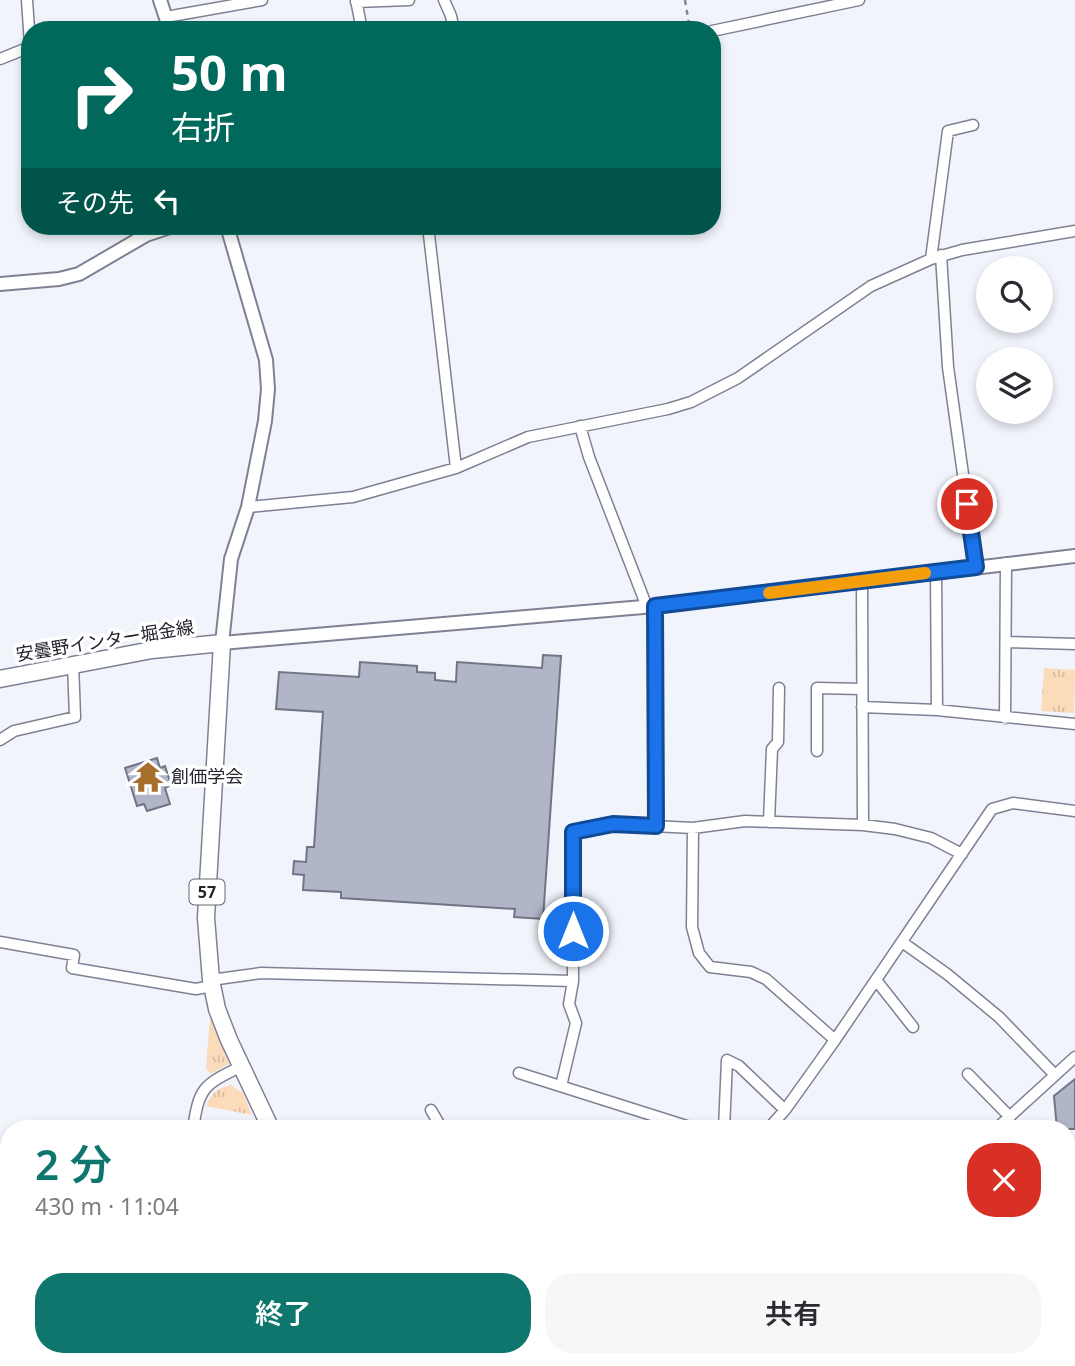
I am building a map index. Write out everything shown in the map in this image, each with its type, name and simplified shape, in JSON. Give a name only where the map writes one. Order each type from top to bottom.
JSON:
[{"type":"main road","name":"安曇野インター堀金線","points":[[0,679],[152,650],[222,643]]},
{"type":"main road","name":"57","points":[[222,643],[206,918],[211,983],[217,1009],[240,1067],[266,1120]]},
{"type":"street","points":[[27,0],[28,21]]},
{"type":"street","points":[[160,0],[167,21]]},
{"type":"street","points":[[176,21],[262,0]]},
{"type":"street","points":[[360,21],[356,1],[409,0]]},
{"type":"street","points":[[444,0],[452,21]]},
{"type":"street","points":[[721,30],[859,0]]},
{"type":"street","points":[[0,59],[21,50]]},
{"type":"street","points":[[973,125],[948,131],[936,257],[948,367],[976,567]]},
{"type":"street","points":[[248,507],[353,497],[456,468],[528,437],[668,410],[691,402],[738,378],[871,286],[936,257],[1075,232]]},
{"type":"street","points":[[0,284],[59,279],[79,274],[145,235]]},
{"type":"street","points":[[230,235],[266,360],[268,389],[265,421],[248,507],[231,559],[222,643],[651,606],[1075,556]]},
{"type":"street","points":[[429,235],[456,468]]},
{"type":"street","points":[[580,426],[589,457],[651,606],[656,826]]},
{"type":"street","points":[[1005,718],[1006,563]]},
{"type":"street","points":[[936,571],[937,710]]},
{"type":"street","points":[[862,582],[863,825]]},
{"type":"street","points":[[1006,642],[1075,644]]},
{"type":"street","points":[[0,740],[14,731],[75,717],[73,663]]},
{"type":"street","points":[[769,822],[772,750],[778,743],[779,688]]},
{"type":"street","points":[[817,751],[817,688],[862,689]]},
{"type":"street","points":[[862,707],[937,710],[1075,724]]},
{"type":"street","points":[[776,1120],[835,1040],[992,809],[1013,803],[1075,811],[1075,805]]},
{"type":"street","points":[[561,1086],[576,1023],[569,1004],[573,981],[573,832],[613,824],[693,828],[745,821],[863,825],[931,838],[962,854]]},
{"type":"street","points":[[693,828],[692,927],[699,953],[710,967],[751,972],[766,979],[835,1040]]},
{"type":"street","points":[[0,942],[74,956],[72,968],[196,989],[211,983],[261,973],[573,981]]},
{"type":"street","points":[[902,942],[947,974],[999,1017],[1055,1075]]},
{"type":"street","points":[[876,979],[912,1027]]},
{"type":"street","points":[[1006,1120],[1075,1057]]},
{"type":"street","points":[[724,1120],[727,1060],[739,1066],[785,1110]]},
{"type":"street","points":[[194,1120],[197,1099],[204,1088],[240,1067]]},
{"type":"street","points":[[519,1073],[668,1120]]},
{"type":"street","points":[[968,1074],[1010,1117]]},
{"type":"street","points":[[431,1110],[437,1120]]},
{"type":"path","points":[[685,0],[688,21]]},
{"type":"green space","points":[[1044,668],[1075,670],[1074,713],[1041,711]]},
{"type":"green space","points":[[210,1017],[229,1064],[210,1074],[206,1068]]},
{"type":"green space","points":[[231,1085],[243,1093],[252,1115],[206,1106],[216,1092]]},
{"type":"building","points":[[543,655],[561,656],[543,919],[514,917],[515,909],[341,898],[341,892],[303,890],[304,875],[293,874],[294,861],[306,862],[307,847],[314,847],[323,712],[276,709],[279,672],[359,677],[360,662],[417,666],[417,672],[435,673],[435,680],[456,682],[457,662],[542,668]]},
{"type":"building","name":"創価学会","points":[[157,758],[160,768],[165,766],[171,785],[165,788],[170,804],[147,811],[144,804],[137,806],[125,768]]},
{"type":"building","points":[[1075,1079],[1075,1120],[1056,1120],[1054,1096]]},
{"type":"slow traffic","points":[[769,593],[925,573]]},
{"type":"place","name":"創価学会","points":[[148,777]]},
{"type":"route","points":[[573,931],[573,832],[613,824],[656,826],[655,606],[976,567],[967,504]]}]
